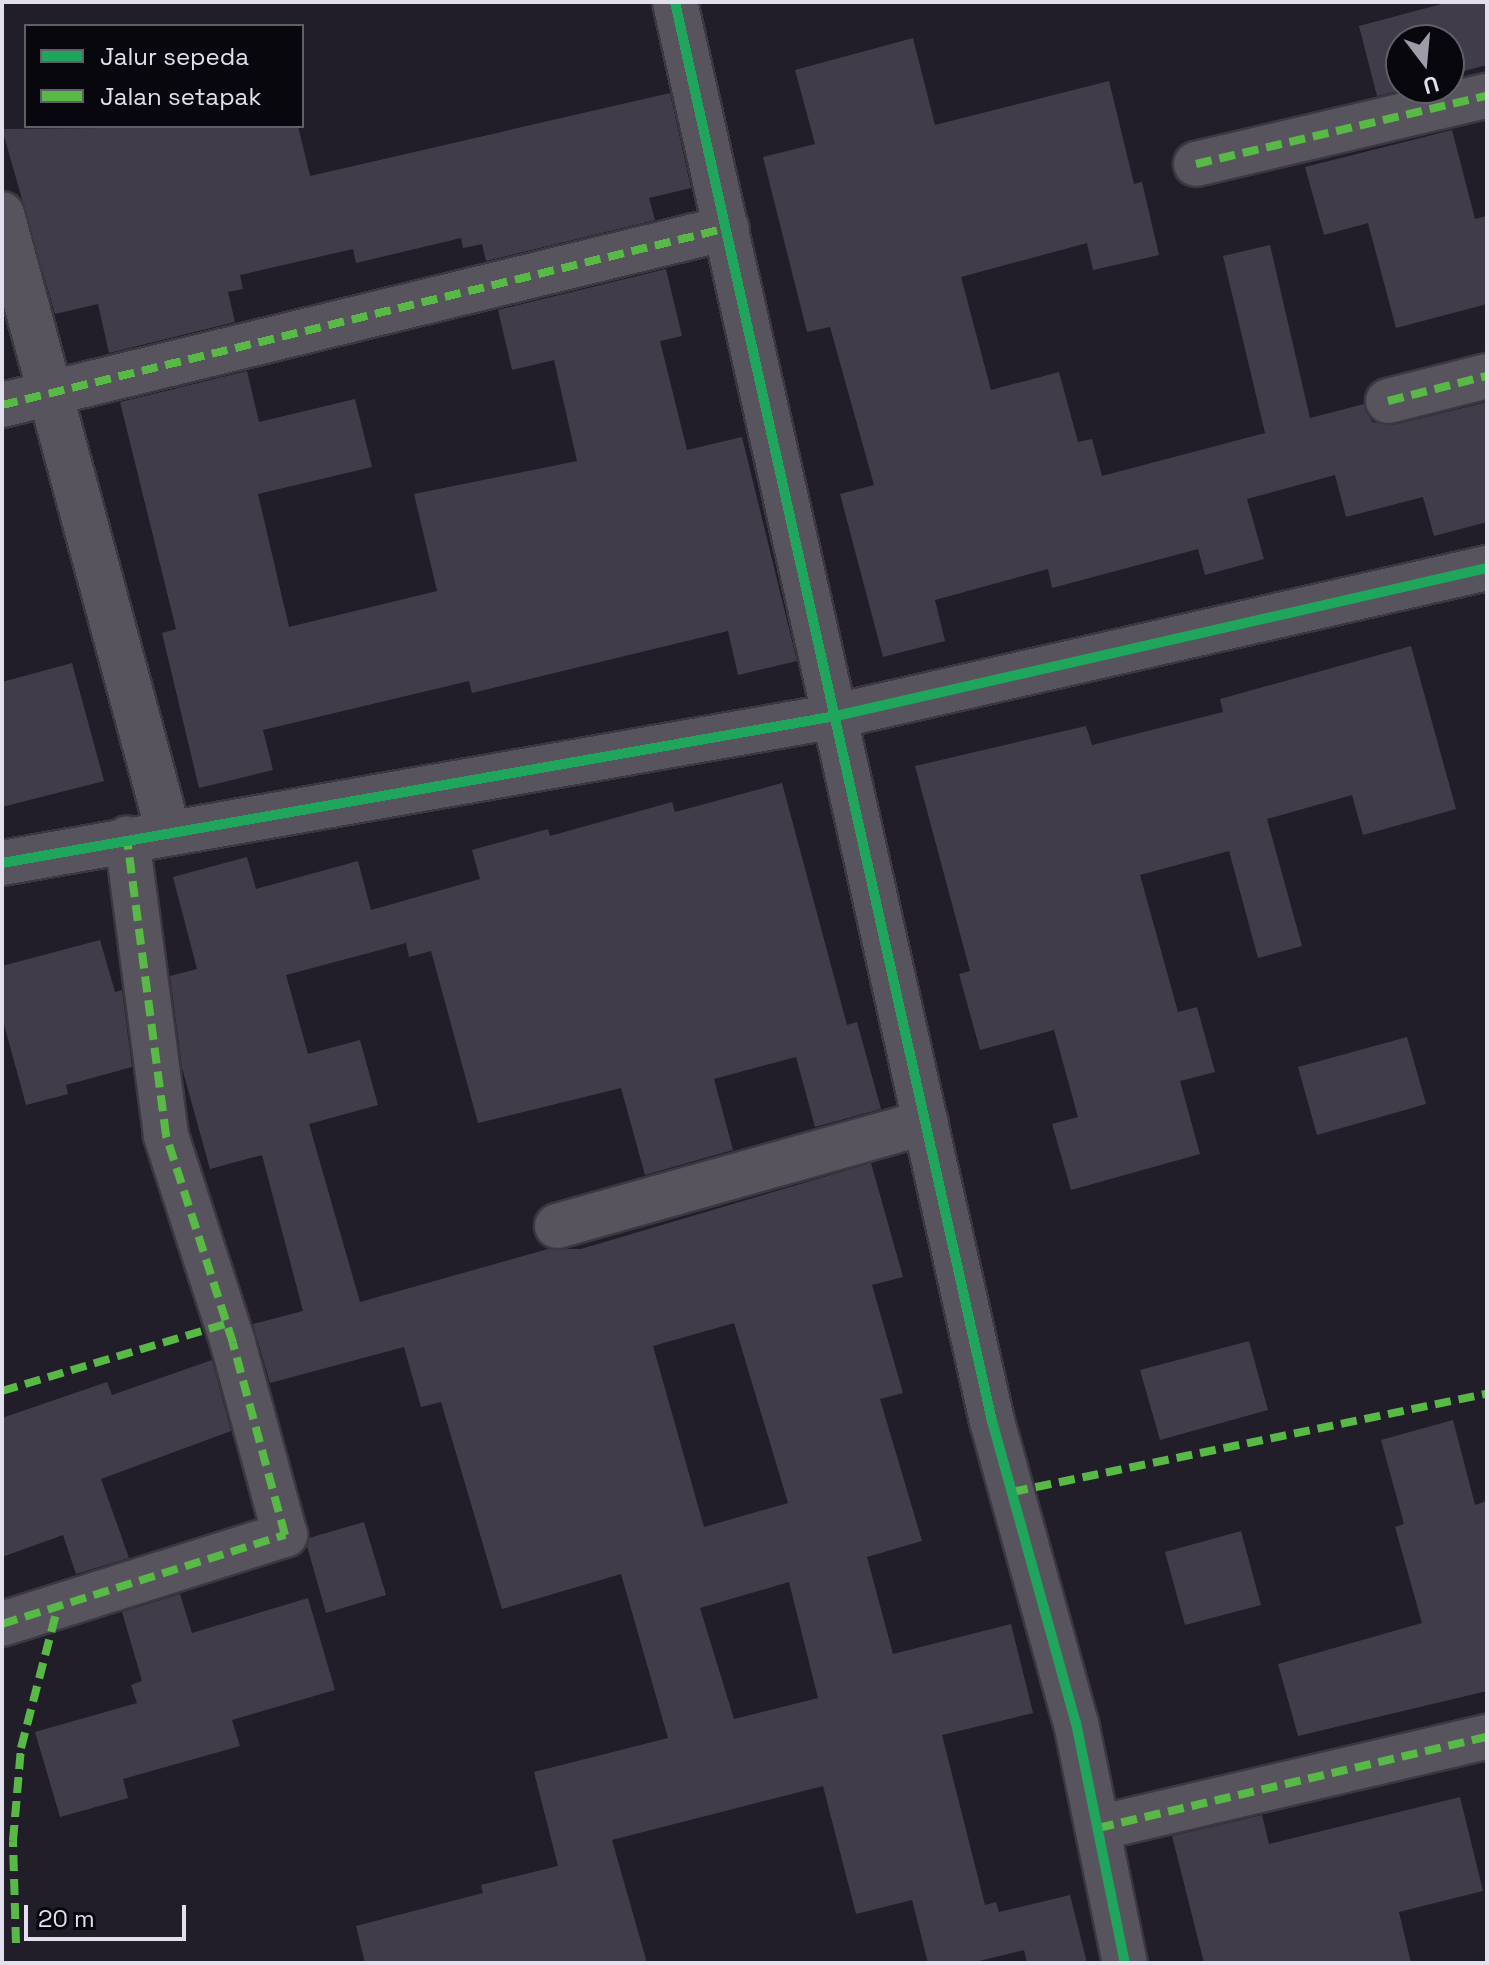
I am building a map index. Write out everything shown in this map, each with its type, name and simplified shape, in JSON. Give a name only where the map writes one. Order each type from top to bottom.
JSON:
[{"type":"street","points":[[675,2],[992,1421],[1076,1723],[1125,1963]]},
{"type":"street","points":[[1196,164],[1487,96]]},
{"type":"street","points":[[2,214],[52,395],[148,835],[166,1135],[233,1343],[285,1535],[2,1624]]},
{"type":"street","points":[[2,405],[727,228]]},
{"type":"street","points":[[1388,401],[1487,376]]},
{"type":"street","points":[[2,863],[836,716],[1487,568]]},
{"type":"street","points":[[557,1226],[926,1122]]},
{"type":"street","points":[[1098,1828],[1487,1737]]},
{"type":"building","points":[[1449,2],[1487,2],[1487,65],[1465,71],[1465,24],[1385,24],[1385,94],[1377,96],[1359,26]]},
{"type":"building","points":[[913,38],[935,125],[1109,81],[1134,184],[1142,182],[1159,255],[1093,270],[1087,243],[961,277],[991,390],[1059,372],[1078,442],[1092,439],[1102,476],[1265,433],[1223,256],[1270,245],[1310,418],[1364,404],[1372,422],[1393,425],[1487,402],[1487,522],[1434,536],[1423,497],[1346,517],[1335,475],[1247,499],[1264,559],[1205,575],[1198,549],[1052,588],[1048,569],[935,600],[945,641],[883,657],[840,494],[874,485],[830,327],[807,332],[763,157],[815,144],[795,70]]},
{"type":"building","points":[[670,93],[691,188],[649,198],[655,220],[486,261],[482,244],[463,248],[461,238],[356,263],[353,249],[240,275],[243,289],[228,292],[235,322],[109,353],[98,304],[55,314],[2,129],[298,128],[310,176]]},
{"type":"building","points":[[1452,130],[1475,219],[1487,216],[1487,304],[1396,328],[1368,223],[1324,235],[1305,167]]},
{"type":"building","points":[[666,269],[682,336],[660,341],[687,450],[742,437],[797,661],[738,675],[728,631],[472,693],[469,681],[263,730],[273,770],[199,788],[162,633],[176,629],[120,402],[247,371],[259,422],[355,399],[372,467],[258,494],[289,627],[437,591],[414,494],[577,461],[554,360],[512,370],[498,310]]},
{"type":"building","points":[[1411,646],[1456,809],[1363,835],[1352,795],[1267,819],[1302,946],[1258,958],[1229,851],[1140,875],[1178,1012],[1197,1007],[1215,1072],[1180,1081],[1200,1154],[1071,1190],[1052,1124],[1078,1117],[1054,1030],[980,1050],[959,974],[970,971],[915,766],[1086,726],[1092,745],[1223,712],[1220,699]]},
{"type":"building","points":[[72,663],[104,781],[2,807],[2,682]]},
{"type":"building","points":[[782,783],[847,1025],[857,1022],[881,1109],[815,1127],[796,1057],[714,1079],[733,1150],[645,1175],[621,1088],[478,1123],[431,951],[409,957],[406,943],[286,975],[308,1054],[360,1040],[378,1105],[309,1124],[360,1302],[548,1249],[581,1249],[871,1163],[903,1277],[872,1285],[903,1393],[880,1399],[922,1541],[867,1557],[893,1654],[1011,1624],[1033,1713],[942,1735],[985,1905],[996,1902],[999,1912],[1070,1895],[1087,1963],[1027,1963],[1024,1950],[971,1963],[928,1963],[912,1900],[856,1914],[823,1786],[612,1840],[647,1963],[365,1963],[356,1926],[483,1893],[481,1885],[558,1866],[534,1772],[668,1738],[621,1574],[502,1609],[441,1402],[421,1407],[404,1347],[270,1383],[253,1324],[303,1311],[262,1155],[210,1169],[182,1068],[170,976],[197,969],[173,877],[247,857],[256,889],[358,861],[371,910],[480,879],[472,850],[548,829],[550,836],[672,802],[675,812]],"holes":[[[734,1323],[788,1503],[704,1527],[653,1346]],[[789,1582],[818,1698],[734,1719],[700,1608]]]},
{"type":"building","points":[[100,940],[115,992],[122,990],[132,1067],[66,1085],[68,1094],[26,1105],[2,1017],[2,966]]},
{"type":"building","points":[[1407,1037],[1426,1104],[1317,1135],[1298,1067]]},
{"type":"building","points":[[1249,1341],[1268,1410],[1160,1440],[1140,1370]]},
{"type":"building","points":[[212,1360],[231,1431],[101,1479],[129,1558],[76,1574],[63,1535],[2,1557],[2,1418],[107,1382],[112,1395]]},
{"type":"building","points":[[1453,1420],[1475,1505],[1487,1501],[1487,1691],[1298,1736],[1278,1664],[1422,1623],[1395,1527],[1404,1524],[1381,1440]]},
{"type":"building","points":[[364,1522],[386,1595],[326,1613],[307,1546],[309,1538]]},
{"type":"building","points":[[1241,1531],[1261,1605],[1185,1625],[1165,1552]]},
{"type":"building","points":[[180,1594],[192,1633],[308,1598],[335,1690],[232,1720],[240,1746],[123,1779],[128,1798],[60,1817],[35,1732],[137,1703],[131,1685],[142,1681],[122,1612]]},
{"type":"building","points":[[1460,1797],[1483,1891],[1399,1912],[1411,1963],[1204,1963],[1172,1836],[1262,1815],[1269,1844]]},
{"type":"marked path","points":[[1196,164],[1487,96]]},
{"type":"marked path","points":[[2,405],[727,228]]},
{"type":"marked path","points":[[1388,401],[1487,376]]},
{"type":"marked path","points":[[2,1624],[285,1535],[233,1343],[166,1135],[127,839]]},
{"type":"marked path","points":[[2,1391],[226,1324]]},
{"type":"marked path","points":[[1012,1492],[1487,1394]]},
{"type":"marked path","points":[[16,1943],[13,1841],[21,1748],[57,1610]]},
{"type":"marked path","points":[[1098,1828],[1487,1737]]},
{"type":"cycle path","points":[[675,2],[992,1421],[1076,1723],[1125,1963]]},
{"type":"cycle path","points":[[2,863],[836,716],[1487,568]]}]
